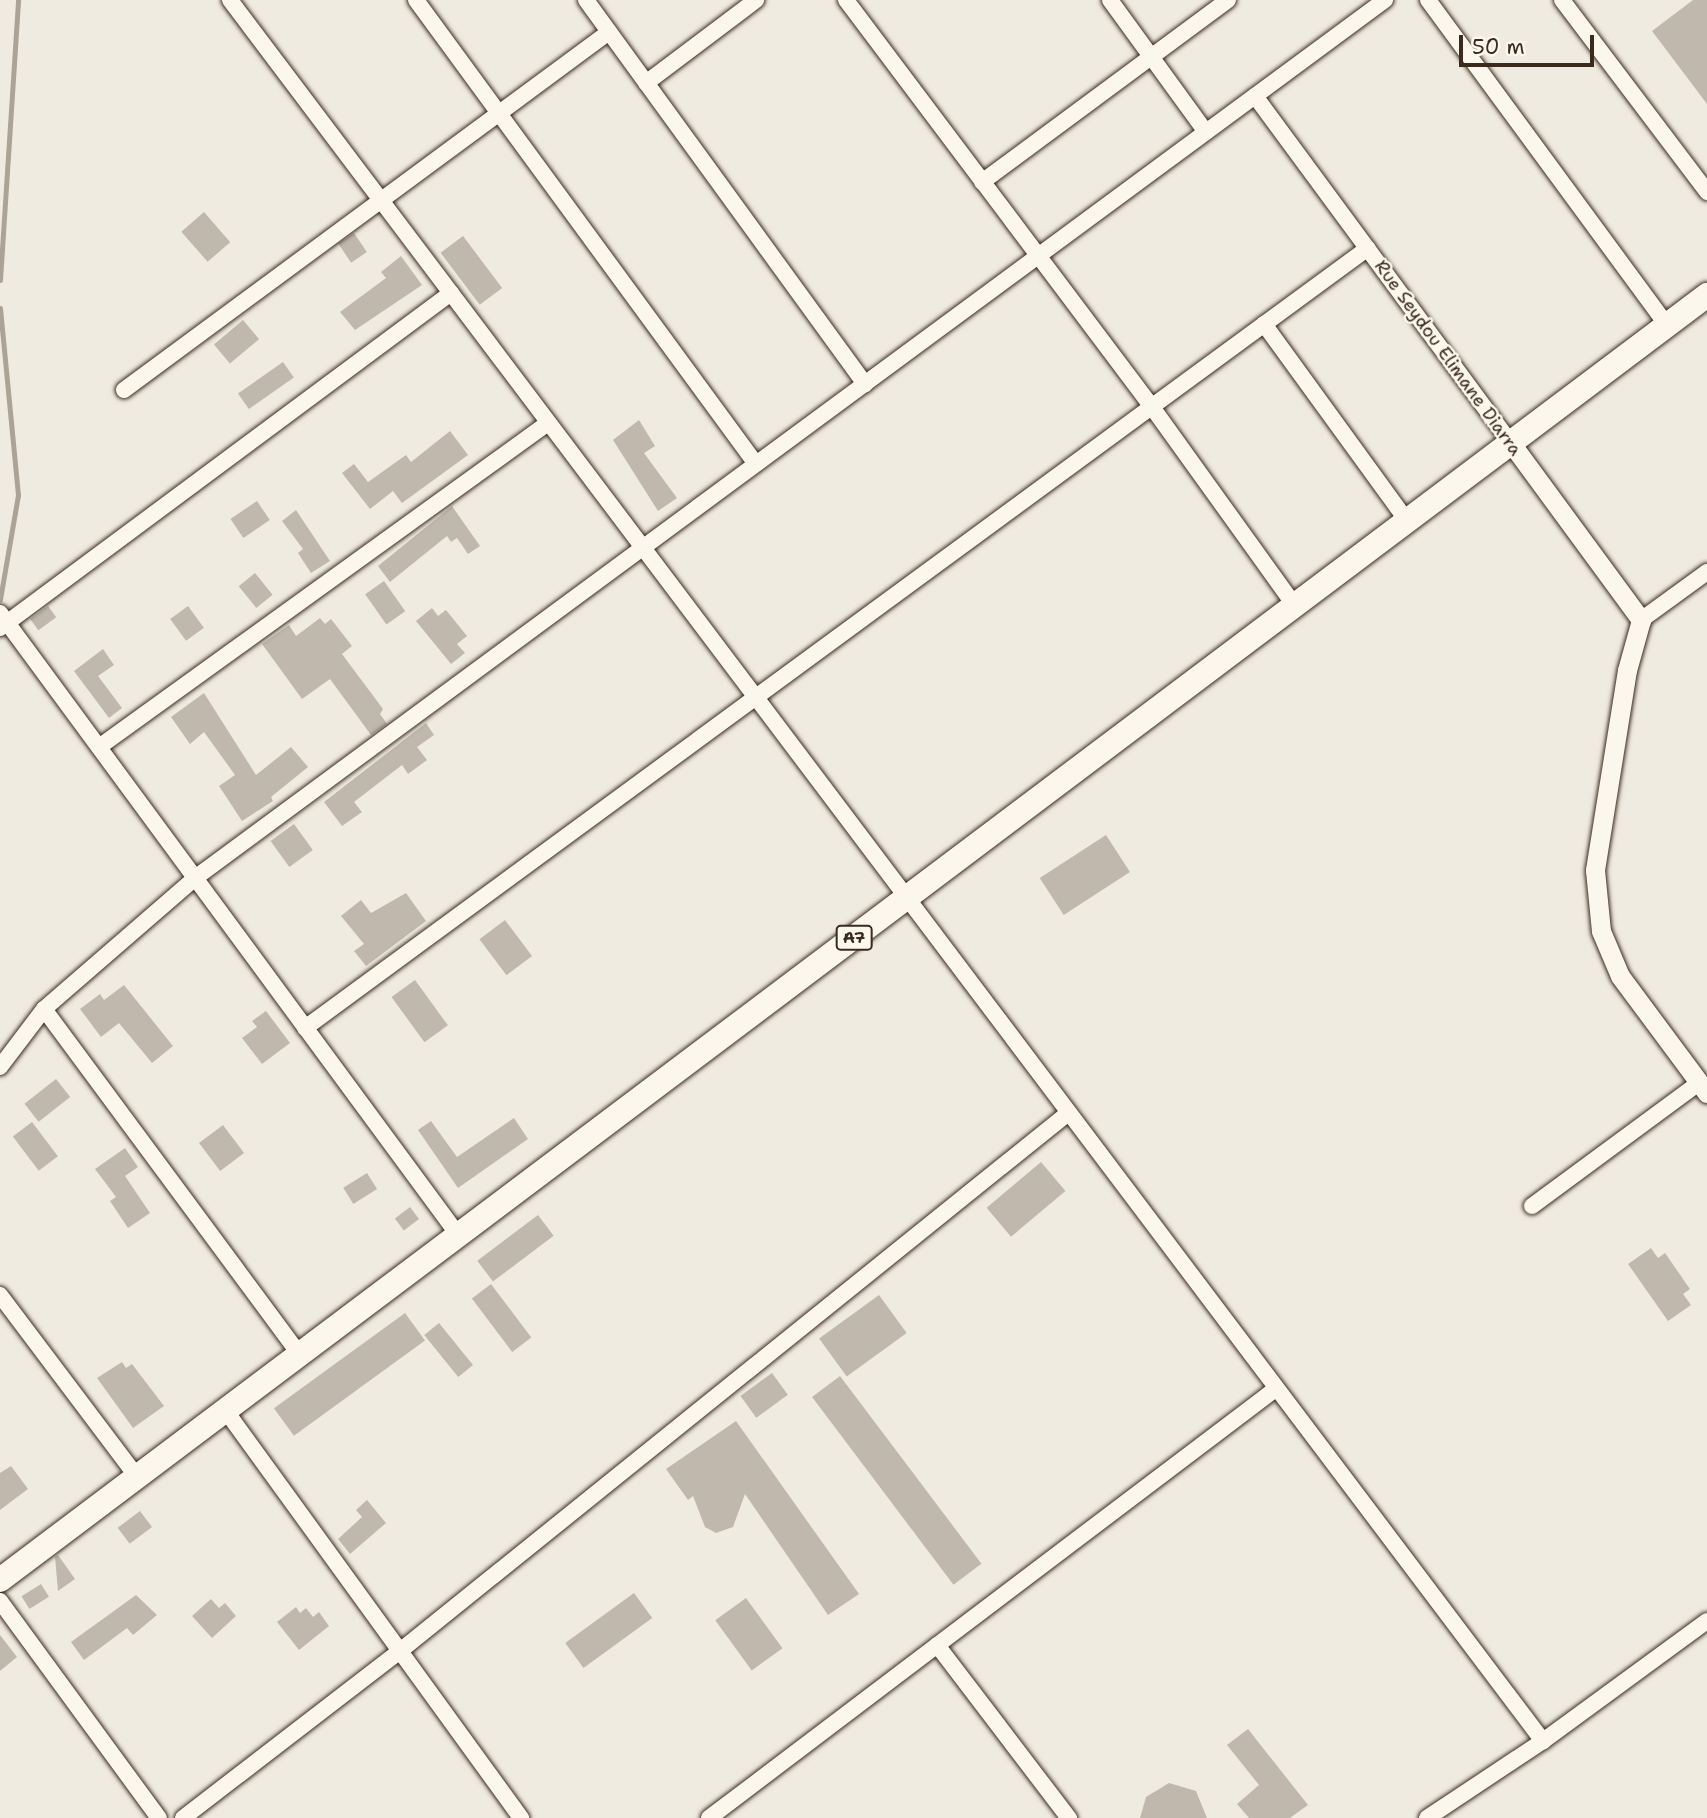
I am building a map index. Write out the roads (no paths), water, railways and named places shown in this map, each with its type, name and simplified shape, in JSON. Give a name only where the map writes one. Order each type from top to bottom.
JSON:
[{"type":"main road","name":"A7","points":[[0,1580],[1707,295]]},
{"type":"street","points":[[230,0],[1275,1390],[1543,1741]]},
{"type":"street","points":[[416,0],[756,464]]},
{"type":"street","points":[[586,0],[865,384]]},
{"type":"street","points":[[646,83],[756,0]]},
{"type":"street","points":[[846,0],[1152,407],[1295,606]]},
{"type":"street","points":[[1110,0],[1206,132]]},
{"type":"street","points":[[982,182],[1228,0]]},
{"type":"street","points":[[0,1067],[44,1010],[195,878],[1385,0]]},
{"type":"street","points":[[1427,0],[1667,325]]},
{"type":"street","points":[[1562,0],[1707,192]]},
{"type":"street","points":[[124,390],[609,32]]},
{"type":"street","name":"Rue Seydou Elimane Diarra","points":[[1255,96],[1641,621]]},
{"type":"street","points":[[305,1027],[1368,248]]},
{"type":"street","points":[[450,293],[2,621],[99,747],[458,1236]]},
{"type":"street","points":[[1264,324],[1407,521]]},
{"type":"street","points":[[99,747],[548,423]]},
{"type":"street","points":[[1532,1206],[1704,1084],[1620,976],[1601,931],[1595,870],[1625,681],[1641,621],[1707,572]]},
{"type":"street","points":[[44,1010],[300,1355]]},
{"type":"street","points":[[183,1818],[400,1651],[1067,1114]]},
{"type":"street","points":[[0,1295],[137,1477]]},
{"type":"street","points":[[709,1818],[1275,1390]]},
{"type":"street","points":[[226,1410],[522,1818]]},
{"type":"street","points":[[0,1601],[159,1818]]},
{"type":"street","points":[[1427,1818],[1543,1741],[1707,1621]]},
{"type":"street","points":[[937,1645],[1069,1818]]},
{"type":"waterway","points":[[0,280],[18,0]]},
{"type":"waterway","points":[[0,308],[18,495],[0,599]]}]
